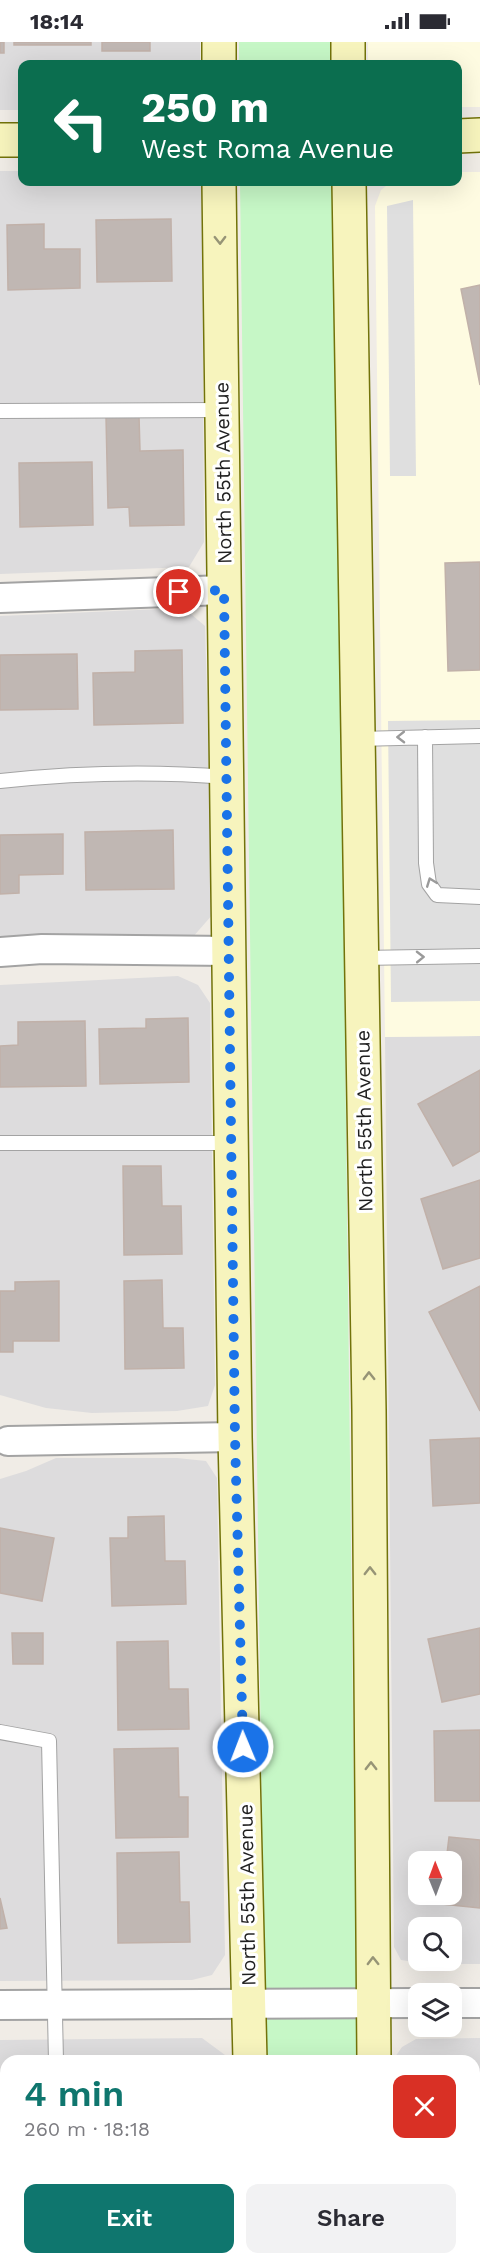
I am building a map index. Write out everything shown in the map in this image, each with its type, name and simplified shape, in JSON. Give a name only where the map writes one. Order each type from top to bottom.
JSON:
[{"type":"street","points":[[219,42],[219,60]]},
{"type":"street","points":[[348,42],[348,60]]},
{"type":"street","points":[[462,136],[480,135]]},
{"type":"street","points":[[0,140],[18,140]]},
{"type":"street","name":"North 55th Avenue","points":[[219,186],[235,1437],[250,2055]]},
{"type":"street","name":"North 55th Avenue","points":[[349,186],[369,1410],[374,2055]]},
{"type":"street","points":[[0,598],[224,590]]},
{"type":"street","points":[[0,951],[42,949],[229,951]]},
{"type":"street","points":[[8,1441],[235,1437]]},
{"type":"street","points":[[0,2005],[408,2003]]},
{"type":"street","points":[[462,2003],[480,2003]]},
{"type":"lane","points":[[0,411],[222,410]]},
{"type":"lane","points":[[358,739],[480,736]]},
{"type":"lane","points":[[425,737],[426,863],[429,884],[437,896],[480,897]]},
{"type":"lane","points":[[0,781],[177,773],[227,777]]},
{"type":"lane","points":[[362,958],[480,956]]},
{"type":"lane","points":[[0,1143],[232,1143]]},
{"type":"lane","points":[[0,1732],[49,1741],[56,2055]]},
{"type":"shaded area","points":[[0,42],[200,42],[200,60],[18,60],[18,110],[0,110]]},
{"type":"shaded area","points":[[368,42],[480,42],[480,107],[462,107],[462,60],[368,60]]},
{"type":"shaded area","points":[[0,171],[18,171],[18,186],[200,186],[204,542],[189,567],[0,574]]},
{"type":"shaded area","points":[[462,172],[480,172],[480,1036],[385,1037],[375,206],[381,190],[386,186],[462,186]]},
{"type":"shaded area","points":[[413,200],[416,476],[390,476],[387,206]]},
{"type":"shaded area","points":[[184,608],[205,626],[213,914],[192,938],[0,938],[0,616]]},
{"type":"shaded area","points":[[480,720],[480,1001],[391,1002],[388,721]]},
{"type":"shaded area","points":[[178,976],[198,985],[210,1003],[215,1385],[208,1406],[177,1411],[92,1413],[46,1408],[0,1395],[0,985]]},
{"type":"shaded area","points":[[480,1036],[480,1964],[462,1964],[462,1917],[408,1917],[408,1961],[401,1960],[394,1947],[385,1037]]},
{"type":"shaded area","points":[[56,1458],[177,1458],[206,1461],[217,1478],[225,1955],[212,1975],[192,1980],[0,1981],[0,1479]]},
{"type":"shaded area","points":[[202,2038],[225,2055],[0,2055],[0,2040]]},
{"type":"shaded area","points":[[480,2038],[480,2055],[396,2055],[402,2047],[416,2039]]},
{"type":"green space","points":[[239,42],[333,42],[333,60],[239,60]]},
{"type":"green space","points":[[240,186],[335,186],[357,2055],[265,2055]]},
{"type":"building","points":[[0,42],[4,42],[4,53],[0,53]]},
{"type":"building","points":[[14,42],[91,42],[91,45],[14,45]]},
{"type":"building","points":[[102,42],[150,42],[150,51],[102,51]]},
{"type":"building","points":[[171,219],[172,281],[97,282],[96,220]]},
{"type":"building","points":[[44,224],[44,249],[80,249],[80,288],[8,290],[7,225]]},
{"type":"building","points":[[480,285],[480,385],[461,289]]},
{"type":"building","points":[[139,416],[140,451],[183,450],[184,525],[130,526],[129,507],[108,508],[106,417]]},
{"type":"building","points":[[92,462],[93,525],[20,527],[19,463]]},
{"type":"building","points":[[480,562],[480,670],[448,671],[445,563]]},
{"type":"building","points":[[182,650],[183,723],[94,725],[93,673],[135,672],[135,651]]},
{"type":"building","points":[[77,654],[78,709],[0,710],[0,655]]},
{"type":"building","points":[[173,830],[174,889],[86,890],[85,832]]},
{"type":"building","points":[[63,834],[63,874],[19,875],[19,893],[0,894],[0,835]]},
{"type":"building","points":[[188,1018],[189,1082],[100,1084],[99,1029],[146,1028],[146,1019]]},
{"type":"building","points":[[85,1021],[86,1086],[0,1087],[0,1046],[18,1045],[18,1022]]},
{"type":"building","points":[[480,1070],[480,1151],[453,1166],[418,1104]]},
{"type":"building","points":[[123,1166],[161,1166],[162,1206],[181,1206],[182,1254],[124,1255]]},
{"type":"building","points":[[480,1180],[480,1258],[443,1269],[421,1199]]},
{"type":"building","points":[[162,1280],[163,1328],[183,1328],[184,1368],[125,1369],[124,1281]]},
{"type":"building","points":[[59,1281],[59,1341],[13,1341],[13,1352],[0,1352],[0,1291],[15,1291],[15,1282]]},
{"type":"building","points":[[480,1286],[480,1411],[429,1312]]},
{"type":"building","points":[[480,1438],[480,1503],[433,1506],[430,1440]]},
{"type":"building","points":[[164,1516],[165,1561],[185,1561],[186,1604],[112,1606],[110,1538],[128,1538],[128,1517]]},
{"type":"building","points":[[0,1528],[54,1538],[42,1601],[0,1593]]},
{"type":"building","points":[[480,1628],[480,1694],[442,1702],[428,1639]]},
{"type":"building","points":[[12,1633],[43,1633],[43,1664],[13,1664]]},
{"type":"building","points":[[168,1641],[169,1689],[188,1689],[189,1729],[118,1730],[117,1642]]},
{"type":"building","points":[[480,1730],[480,1801],[435,1801],[434,1731]]},
{"type":"building","points":[[178,1748],[179,1797],[188,1797],[188,1837],[116,1838],[114,1749]]},
{"type":"building","points":[[449,1837],[480,1840],[480,1908],[452,1905],[462,1905],[462,1851],[447,1851]]},
{"type":"building","points":[[179,1852],[180,1902],[189,1902],[190,1942],[118,1943],[117,1853]]},
{"type":"building","points":[[0,1898],[7,1928],[0,1929]]},
{"type":"route","points":[[179,592],[224,590],[235,1437],[243,1747]]}]
